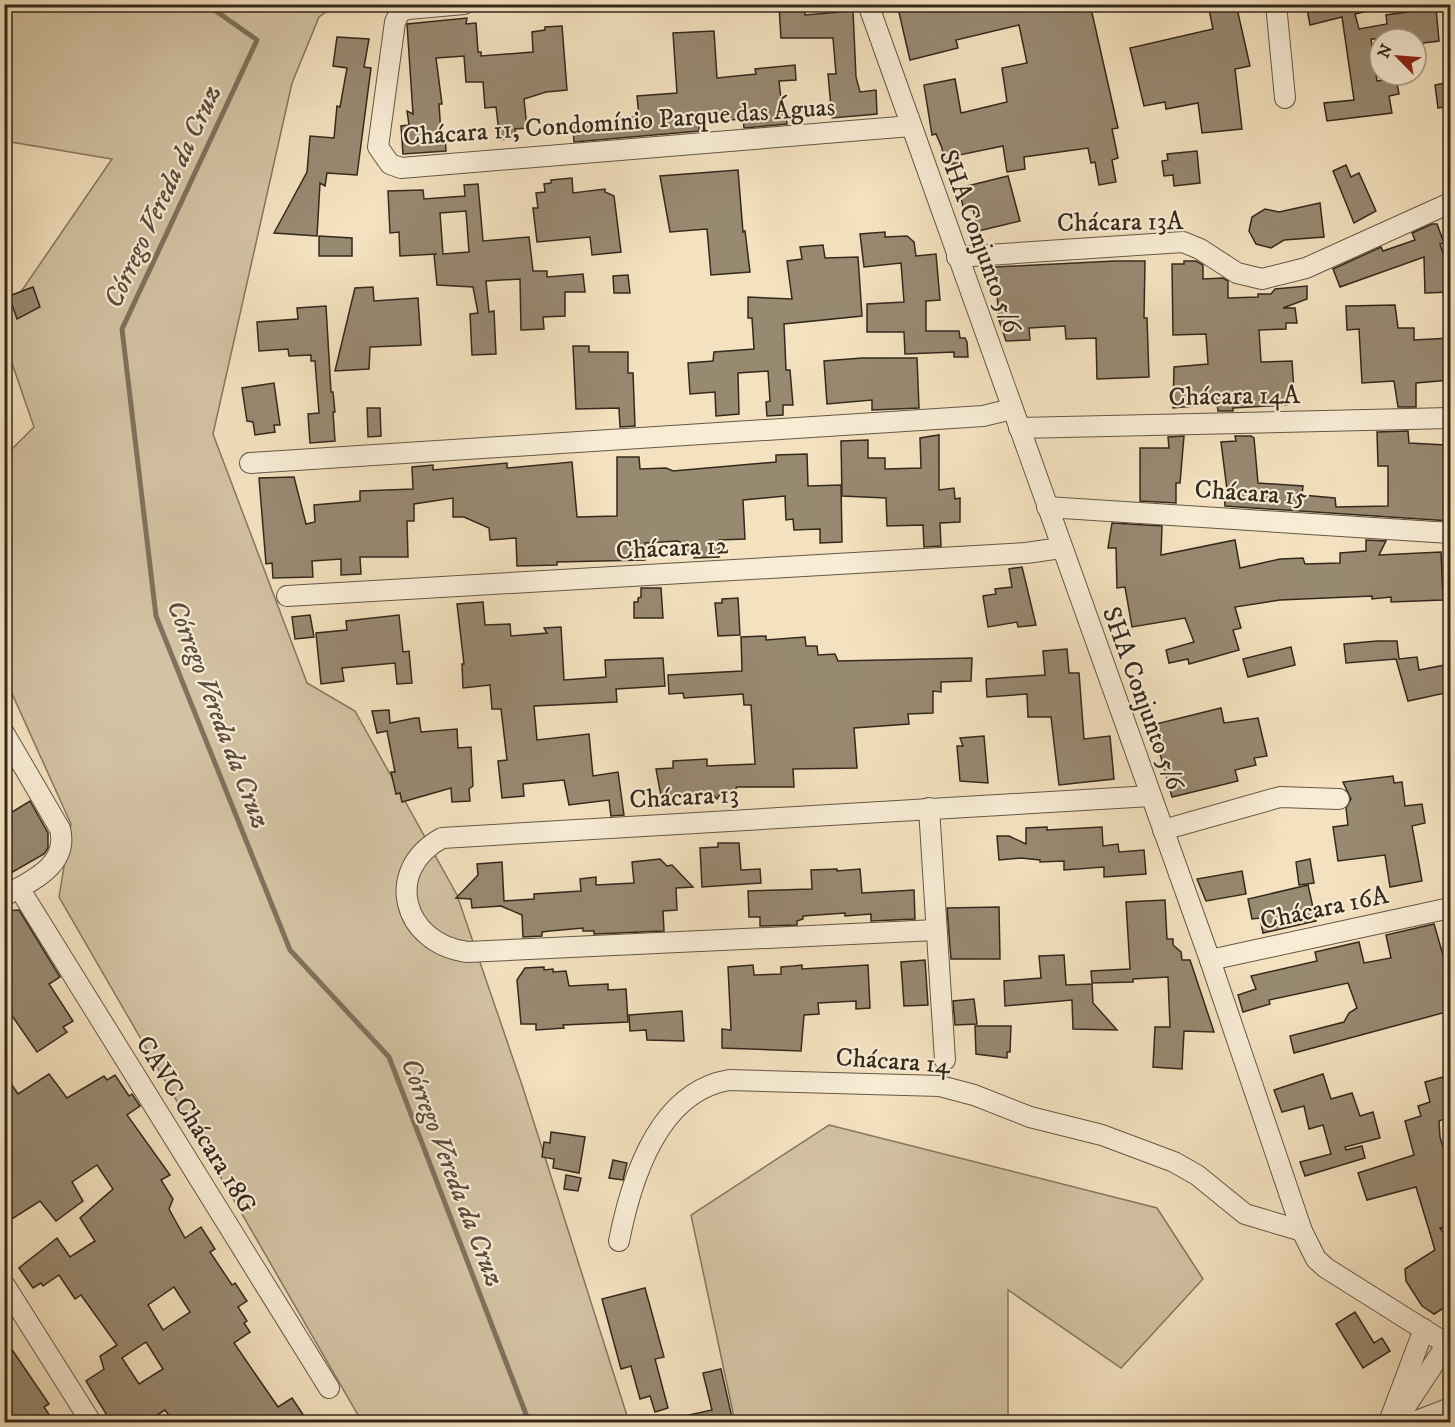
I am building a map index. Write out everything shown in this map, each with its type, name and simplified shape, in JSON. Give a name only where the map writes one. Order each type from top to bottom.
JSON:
[{"type":"street","name":"Chácara 11, Condomínio Parque das Águas","points":[[464,4],[408,9],[400,12],[395,22],[378,147],[390,164],[401,168],[903,127]]},
{"type":"street","name":"SHA Conjunto 5/6","points":[[868,4],[903,127],[957,256],[1210,960],[1302,1231],[1316,1259],[1326,1268],[1449,1345]]},
{"type":"street","points":[[1276,4],[1285,98]]},
{"type":"street","name":"Chácara 13A","points":[[957,256],[1183,242],[1200,249],[1237,273],[1262,279],[1306,268],[1450,203]]},
{"type":"street","points":[[250,463],[983,416],[1012,409]]},
{"type":"street","name":"Chácara 14A","points":[[1019,428],[1450,418]]},
{"type":"street","name":"Chácara 15","points":[[1047,507],[1450,533]]},
{"type":"street","name":"Chácara 12","points":[[287,596],[1014,554],[1061,548]]},
{"type":"street","name":"CAVC Chácara 18G","points":[[4,733],[60,829],[63,839],[60,854],[51,868],[12,892],[329,1388]]},
{"type":"street","name":"Chácara 13","points":[[936,930],[495,952],[449,950],[423,934],[411,916],[407,890],[412,868],[423,850],[442,838],[1151,796]]},
{"type":"street","points":[[1163,830],[1280,797],[1339,799]]},
{"type":"street","points":[[929,808],[945,1060]]},
{"type":"street","name":"Chácara 16A","points":[[1210,960],[1450,908]]},
{"type":"street","name":"Chácara 14","points":[[619,1241],[628,1197],[661,1126],[675,1111],[705,1088],[729,1080],[940,1086],[955,1089],[1030,1117],[1102,1135],[1174,1162],[1197,1175],[1245,1214],[1302,1231]]},
{"type":"street","points":[[4,1284],[91,1422]]},
{"type":"street","points":[[1389,1422],[1424,1329]]},
{"type":"street","points":[[1395,1422],[1449,1345]]},
{"type":"street","points":[[1414,1422],[1450,1408]]},
{"type":"shaded area","points":[[4,5],[336,5],[319,17],[292,83],[213,434],[307,683],[355,711],[457,895],[522,1085],[629,1422],[362,1422],[59,897],[71,824],[5,678],[5,456],[34,427],[5,343],[5,315],[112,159],[5,141]]},
{"type":"shaded area","points":[[829,1125],[1157,1208],[1203,1279],[1121,1368],[1008,1290],[1008,1422],[735,1422],[691,1215]]},
{"type":"building","points":[[897,4],[1090,4],[1118,128],[1112,129],[1118,158],[1112,160],[1116,182],[1099,185],[1095,162],[1091,163],[1088,148],[1024,157],[1025,169],[1007,172],[1003,146],[959,155],[960,163],[945,165],[942,148],[936,134],[932,135],[924,85],[955,79],[961,113],[1007,102],[1002,68],[1027,63],[1019,25],[956,40],[958,48],[910,60]]},
{"type":"building","points":[[1208,4],[1236,4],[1250,66],[1235,69],[1242,129],[1202,133],[1198,103],[1166,109],[1165,102],[1144,106],[1130,48],[1213,29]]},
{"type":"building","points":[[1306,4],[1372,4],[1373,10],[1355,14],[1359,29],[1368,27],[1368,87],[1398,87],[1399,94],[1389,96],[1392,113],[1327,121],[1324,103],[1354,100],[1342,17],[1310,25]]},
{"type":"building","points":[[805,5],[805,15],[853,11],[856,77],[860,92],[876,90],[877,114],[832,118],[828,74],[836,74],[833,38],[781,38],[779,7]]},
{"type":"building","points":[[1436,8],[1439,41],[1428,42],[1428,27],[1370,27],[1387,24],[1386,15]]},
{"type":"building","points":[[467,18],[466,24],[476,23],[478,52],[481,52],[481,56],[533,52],[532,32],[545,30],[545,27],[562,26],[567,90],[546,92],[524,99],[527,128],[515,129],[516,138],[500,140],[496,107],[485,108],[483,82],[466,82],[464,56],[436,58],[442,104],[439,104],[441,134],[445,134],[446,151],[403,154],[401,126],[409,125],[407,111],[413,114],[407,24]]},
{"type":"building","points":[[714,31],[717,78],[756,74],[755,69],[795,65],[796,80],[779,81],[782,108],[785,107],[787,124],[744,128],[743,119],[699,122],[699,131],[574,142],[573,127],[616,125],[616,118],[639,117],[637,96],[677,93],[673,33]]},
{"type":"building","points":[[337,37],[369,39],[364,67],[371,68],[357,175],[327,173],[325,186],[320,183],[317,236],[274,233],[307,172],[310,136],[334,138],[337,106],[340,107],[347,68],[333,66]]},
{"type":"building","points":[[1450,82],[1450,106],[1438,108],[1435,85]]},
{"type":"building","points":[[1197,151],[1200,183],[1174,186],[1173,175],[1164,176],[1162,161],[1168,160],[1167,154]]},
{"type":"building","points":[[1346,165],[1351,177],[1359,173],[1376,211],[1354,223],[1333,171]]},
{"type":"building","points":[[738,170],[743,232],[745,231],[750,272],[711,275],[707,229],[670,232],[660,176]]},
{"type":"building","points":[[1008,176],[1020,221],[978,231],[973,209],[964,211],[959,188]]},
{"type":"building","points":[[572,178],[573,193],[605,189],[605,192],[614,196],[621,252],[592,255],[590,237],[537,242],[533,208],[538,208],[536,193],[545,192],[544,184],[551,183],[551,180]]},
{"type":"building","points":[[478,184],[483,241],[529,237],[533,271],[547,271],[547,277],[583,274],[585,292],[565,292],[565,316],[543,317],[544,329],[521,330],[520,279],[486,281],[489,312],[494,311],[496,354],[472,355],[470,314],[478,313],[473,287],[437,285],[434,254],[400,256],[399,232],[390,233],[388,191],[423,190],[424,199],[465,196],[464,185]],"holes":[[[466,211],[469,252],[443,254],[440,213]]]},
{"type":"building","points":[[1320,203],[1324,237],[1284,240],[1271,248],[1256,244],[1249,231],[1252,217],[1265,209],[1279,212]]},
{"type":"building","points":[[1437,224],[1444,243],[1440,244],[1450,275],[1450,292],[1425,293],[1424,257],[1340,287],[1333,269],[1381,247],[1383,251],[1415,240],[1412,233]]},
{"type":"building","points":[[885,232],[885,237],[907,236],[914,242],[916,256],[936,254],[940,300],[926,301],[926,331],[959,331],[960,338],[965,338],[967,342],[968,357],[954,357],[954,352],[905,354],[904,332],[867,332],[867,304],[904,302],[901,263],[864,267],[860,234]]},
{"type":"building","points":[[319,236],[352,238],[352,256],[319,256]]},
{"type":"building","points":[[823,245],[825,258],[858,257],[862,316],[784,324],[786,370],[790,370],[793,405],[783,405],[783,415],[767,416],[766,402],[770,401],[768,371],[738,373],[739,414],[716,416],[715,392],[690,394],[688,363],[713,361],[714,352],[754,349],[752,318],[748,318],[748,297],[792,299],[787,261],[802,259],[800,247]]},
{"type":"building","points":[[1145,261],[1144,318],[1147,318],[1149,377],[1097,379],[1096,338],[1066,339],[1065,326],[1029,328],[1030,340],[1006,341],[999,320],[995,267]]},
{"type":"building","points":[[1184,261],[1196,261],[1203,265],[1203,279],[1223,278],[1228,281],[1228,298],[1258,297],[1258,294],[1271,294],[1275,289],[1307,286],[1307,299],[1283,308],[1295,308],[1297,323],[1286,323],[1286,329],[1259,330],[1261,362],[1292,361],[1294,391],[1290,391],[1291,397],[1287,397],[1287,405],[1233,408],[1233,411],[1218,411],[1217,404],[1173,408],[1174,367],[1208,364],[1206,334],[1173,335],[1172,264],[1184,264]]},
{"type":"building","points":[[628,275],[630,293],[614,293],[613,276]]},
{"type":"building","points":[[33,287],[40,307],[17,319],[9,296]]},
{"type":"building","points":[[373,287],[374,301],[418,298],[421,345],[370,347],[369,369],[335,371],[355,288]]},
{"type":"building","points":[[1395,305],[1398,328],[1414,328],[1414,340],[1450,338],[1450,380],[1416,383],[1416,407],[1398,407],[1394,381],[1362,383],[1359,329],[1347,330],[1346,306]]},
{"type":"building","points":[[326,306],[331,392],[333,392],[335,412],[333,412],[335,441],[310,443],[308,414],[319,413],[315,361],[311,361],[311,355],[289,356],[288,349],[259,351],[257,322],[298,319],[297,308]]},
{"type":"building","points":[[573,346],[589,346],[589,352],[628,352],[628,373],[633,373],[635,426],[620,427],[619,408],[576,409]]},
{"type":"building","points":[[917,358],[919,408],[872,410],[872,400],[827,404],[824,361]]},
{"type":"building","points":[[274,383],[280,425],[274,425],[275,432],[255,435],[253,422],[247,421],[242,388]]},
{"type":"building","points":[[367,408],[380,408],[381,436],[368,437]]},
{"type":"building","points":[[1408,431],[1409,443],[1446,445],[1447,468],[1450,468],[1450,521],[1225,506],[1224,490],[1227,490],[1221,442],[1236,441],[1235,436],[1251,436],[1254,438],[1258,483],[1303,486],[1302,495],[1335,498],[1336,507],[1388,506],[1388,466],[1378,466],[1377,432]]},
{"type":"building","points":[[939,435],[939,490],[954,488],[955,499],[960,498],[960,522],[940,523],[941,546],[924,547],[923,525],[887,526],[886,498],[842,496],[841,441],[868,440],[868,458],[885,458],[885,469],[921,468],[920,438]]},
{"type":"building","points":[[1184,436],[1180,483],[1176,483],[1176,503],[1140,501],[1140,448],[1169,448],[1168,437]]},
{"type":"building","points":[[807,454],[808,486],[841,485],[842,542],[820,543],[820,529],[794,530],[793,519],[786,520],[785,496],[743,500],[745,539],[719,540],[719,557],[694,558],[694,553],[681,554],[681,543],[678,541],[645,543],[645,560],[557,562],[557,565],[517,566],[516,538],[490,540],[489,528],[464,517],[453,517],[453,498],[414,504],[414,521],[407,521],[408,557],[360,557],[361,574],[341,575],[341,559],[312,561],[313,577],[273,578],[272,563],[266,564],[259,478],[294,477],[306,524],[315,522],[314,505],[360,501],[360,491],[413,489],[412,467],[433,465],[433,470],[507,463],[507,468],[572,462],[577,517],[617,516],[617,457],[639,457],[640,469],[666,468],[673,471],[776,462],[776,455]]},
{"type":"building","points":[[1112,523],[1162,526],[1161,555],[1235,540],[1240,568],[1280,559],[1303,558],[1305,564],[1340,563],[1340,553],[1366,551],[1366,540],[1386,541],[1379,555],[1441,552],[1443,600],[1391,602],[1391,597],[1372,599],[1372,596],[1280,600],[1235,607],[1241,628],[1233,630],[1239,650],[1189,664],[1188,659],[1169,663],[1166,650],[1194,642],[1185,618],[1132,627],[1125,587],[1117,588],[1116,548],[1108,548]]},
{"type":"building","points":[[1022,567],[1036,625],[1018,627],[1017,622],[988,627],[983,596],[996,594],[995,589],[1012,587],[1009,569]]},
{"type":"building","points":[[641,588],[661,588],[663,618],[634,618],[634,602],[638,602],[638,598],[641,597]]},
{"type":"building","points":[[738,598],[740,635],[718,636],[715,603],[722,603],[722,599]]},
{"type":"building","points":[[483,602],[485,625],[510,624],[511,636],[547,633],[544,628],[561,627],[564,680],[606,677],[605,660],[663,658],[665,686],[616,689],[617,702],[534,706],[537,740],[589,734],[593,776],[618,772],[624,815],[611,816],[609,800],[569,805],[564,780],[523,784],[524,796],[502,798],[498,761],[507,760],[501,709],[492,709],[490,685],[463,688],[462,664],[464,664],[457,604]]},
{"type":"building","points":[[310,615],[314,637],[295,639],[292,617]]},
{"type":"building","points":[[399,615],[403,652],[409,651],[412,683],[397,684],[395,663],[342,668],[344,681],[321,684],[316,633],[347,630],[346,621]]},
{"type":"building","points":[[766,636],[766,640],[805,637],[806,646],[817,646],[818,655],[835,654],[838,661],[972,658],[971,681],[941,682],[941,692],[933,691],[933,713],[908,714],[909,724],[854,728],[857,768],[793,769],[794,787],[737,787],[732,794],[720,794],[717,799],[713,795],[661,796],[656,769],[673,768],[673,761],[707,759],[707,766],[755,764],[751,705],[744,705],[743,694],[684,698],[683,693],[669,694],[668,675],[742,671],[741,637]]},
{"type":"building","points":[[1397,641],[1399,659],[1417,657],[1419,670],[1450,664],[1450,692],[1408,701],[1396,659],[1346,663],[1344,644]]},
{"type":"building","points":[[1291,647],[1295,665],[1248,677],[1243,659]]},
{"type":"building","points":[[1067,649],[1069,673],[1079,673],[1084,739],[1110,736],[1114,779],[1059,785],[1051,717],[1028,717],[1027,694],[987,697],[986,679],[1045,675],[1043,651]]},
{"type":"building","points":[[1221,708],[1224,723],[1258,718],[1267,756],[1254,758],[1256,765],[1235,770],[1238,781],[1172,797],[1152,725]]},
{"type":"building","points":[[389,710],[390,723],[419,718],[421,732],[457,729],[458,748],[471,747],[473,786],[469,789],[470,801],[452,802],[451,788],[402,802],[400,793],[396,794],[391,772],[395,772],[387,731],[377,733],[372,711]]},
{"type":"building","points":[[984,736],[988,783],[960,781],[957,746],[963,746],[960,738]]},
{"type":"building","points":[[1393,776],[1394,783],[1402,782],[1405,806],[1422,804],[1425,823],[1412,826],[1422,881],[1390,887],[1385,855],[1338,861],[1333,827],[1348,825],[1346,808],[1351,799],[1343,782]]},
{"type":"building","points":[[30,801],[48,833],[48,848],[44,854],[4,877],[4,817]]},
{"type":"building","points":[[1047,827],[1047,830],[1102,827],[1103,846],[1118,844],[1119,852],[1144,850],[1146,874],[1104,877],[1104,867],[1064,870],[1064,861],[1040,862],[1040,860],[1021,858],[999,860],[997,836],[1009,836],[1026,844],[1026,828]]},
{"type":"building","points":[[718,843],[739,843],[741,870],[760,869],[761,883],[702,887],[700,848],[718,847]]},
{"type":"building","points":[[660,859],[667,866],[672,865],[693,887],[676,888],[677,910],[663,911],[664,931],[594,934],[594,931],[583,931],[583,928],[542,932],[542,936],[523,937],[522,915],[501,906],[472,908],[471,899],[456,898],[478,875],[477,864],[502,862],[504,901],[534,899],[534,894],[581,891],[580,879],[596,877],[596,885],[634,883],[632,862]]},
{"type":"building","points":[[1310,859],[1314,883],[1299,885],[1296,862]]},
{"type":"building","points":[[837,869],[837,871],[860,869],[862,893],[914,890],[915,919],[871,921],[871,914],[845,916],[845,913],[803,916],[803,919],[797,921],[797,925],[760,926],[760,917],[749,917],[748,891],[812,889],[811,870]]},
{"type":"building","points":[[1242,871],[1246,894],[1206,901],[1197,879]]},
{"type":"building","points":[[1308,885],[1316,921],[1263,933],[1260,918],[1252,919],[1248,899]]},
{"type":"building","points":[[1165,900],[1167,939],[1173,939],[1173,945],[1181,952],[1182,960],[1190,960],[1214,1032],[1184,1031],[1182,1069],[1153,1067],[1155,1027],[1170,1027],[1168,977],[1133,979],[1133,982],[1092,983],[1091,971],[1130,969],[1126,902]]},
{"type":"building","points":[[999,907],[1000,959],[951,959],[947,908]]},
{"type":"building","points":[[19,910],[60,977],[49,984],[73,1021],[63,1027],[67,1032],[37,1052],[4,1004],[4,911]]},
{"type":"building","points":[[1434,924],[1450,979],[1450,1011],[1294,1053],[1290,1036],[1344,1022],[1349,1013],[1357,1008],[1348,983],[1269,1000],[1270,1004],[1243,1012],[1238,995],[1256,989],[1251,976],[1317,961],[1315,952],[1359,942],[1364,963],[1391,958],[1386,935]]},
{"type":"building","points":[[1064,955],[1066,985],[1092,984],[1093,1003],[1117,1030],[1073,1029],[1072,1000],[1005,1006],[1004,981],[1041,978],[1039,956]]},
{"type":"building","points":[[925,960],[928,1005],[904,1006],[901,962]]},
{"type":"building","points":[[753,965],[754,975],[781,974],[781,967],[802,965],[802,969],[868,965],[870,1008],[856,1009],[856,1001],[818,1003],[819,1014],[804,1015],[801,1051],[722,1048],[722,1029],[731,1030],[728,967]]},
{"type":"building","points":[[544,967],[544,970],[553,969],[553,972],[566,971],[569,986],[608,984],[608,990],[626,989],[628,1022],[563,1025],[564,1028],[536,1030],[536,1024],[521,1024],[517,980],[525,968]]},
{"type":"building","points":[[974,999],[977,1024],[955,1025],[953,1001]]},
{"type":"building","points":[[682,1011],[684,1041],[647,1040],[646,1030],[630,1031],[629,1015]]},
{"type":"building","points":[[975,1026],[1011,1026],[1010,1052],[1007,1052],[1007,1058],[976,1054]]},
{"type":"building","points":[[4,1073],[18,1094],[49,1074],[67,1098],[104,1076],[107,1080],[115,1075],[129,1096],[132,1094],[140,1106],[127,1115],[170,1175],[161,1180],[173,1199],[169,1209],[185,1238],[201,1227],[215,1249],[210,1252],[232,1285],[235,1283],[247,1301],[238,1307],[247,1321],[244,1323],[250,1332],[234,1343],[278,1407],[292,1398],[308,1422],[219,1422],[215,1417],[206,1422],[174,1422],[165,1410],[146,1422],[111,1422],[86,1381],[104,1369],[100,1356],[117,1345],[81,1295],[75,1299],[59,1275],[43,1286],[41,1283],[33,1288],[19,1268],[57,1238],[70,1257],[95,1241],[80,1218],[113,1189],[97,1165],[72,1182],[83,1201],[56,1221],[40,1201],[4,1224]],"holes":[[[174,1287],[190,1312],[163,1330],[148,1305]],[[146,1342],[163,1369],[139,1384],[122,1358]]]},
{"type":"building","points":[[1323,1074],[1331,1099],[1352,1093],[1360,1116],[1373,1112],[1380,1138],[1345,1147],[1346,1150],[1362,1146],[1365,1158],[1305,1176],[1300,1162],[1331,1154],[1323,1125],[1309,1129],[1304,1106],[1282,1112],[1274,1090]]},
{"type":"building","points":[[1450,1075],[1450,1117],[1439,1121],[1440,1137],[1450,1171],[1450,1227],[1440,1228],[1450,1244],[1450,1304],[1434,1314],[1422,1306],[1406,1281],[1405,1269],[1435,1250],[1416,1187],[1367,1200],[1358,1173],[1414,1155],[1405,1121],[1421,1116],[1418,1106],[1430,1102],[1425,1082]]},
{"type":"building","points":[[551,1132],[585,1137],[579,1173],[553,1168],[554,1159],[542,1157],[544,1142],[550,1143]]},
{"type":"building","points":[[613,1160],[627,1163],[623,1180],[609,1178]]},
{"type":"building","points":[[566,1175],[581,1178],[578,1191],[564,1189]]},
{"type":"building","points":[[645,1288],[664,1357],[655,1359],[668,1408],[655,1412],[650,1396],[640,1399],[631,1366],[621,1369],[602,1299]]},
{"type":"building","points":[[1355,1312],[1374,1343],[1382,1338],[1390,1351],[1363,1368],[1336,1324]]},
{"type":"building","points":[[4,1338],[49,1404],[44,1407],[54,1422],[16,1422],[4,1405]]},
{"type":"building","points":[[721,1369],[733,1422],[685,1422],[684,1416],[712,1410],[703,1373]]},
{"type":"waterway","name":"Córrego Vereda da Cruz","points":[[206,4],[257,40],[122,329],[156,616],[290,950],[389,1057],[529,1422]]}]
